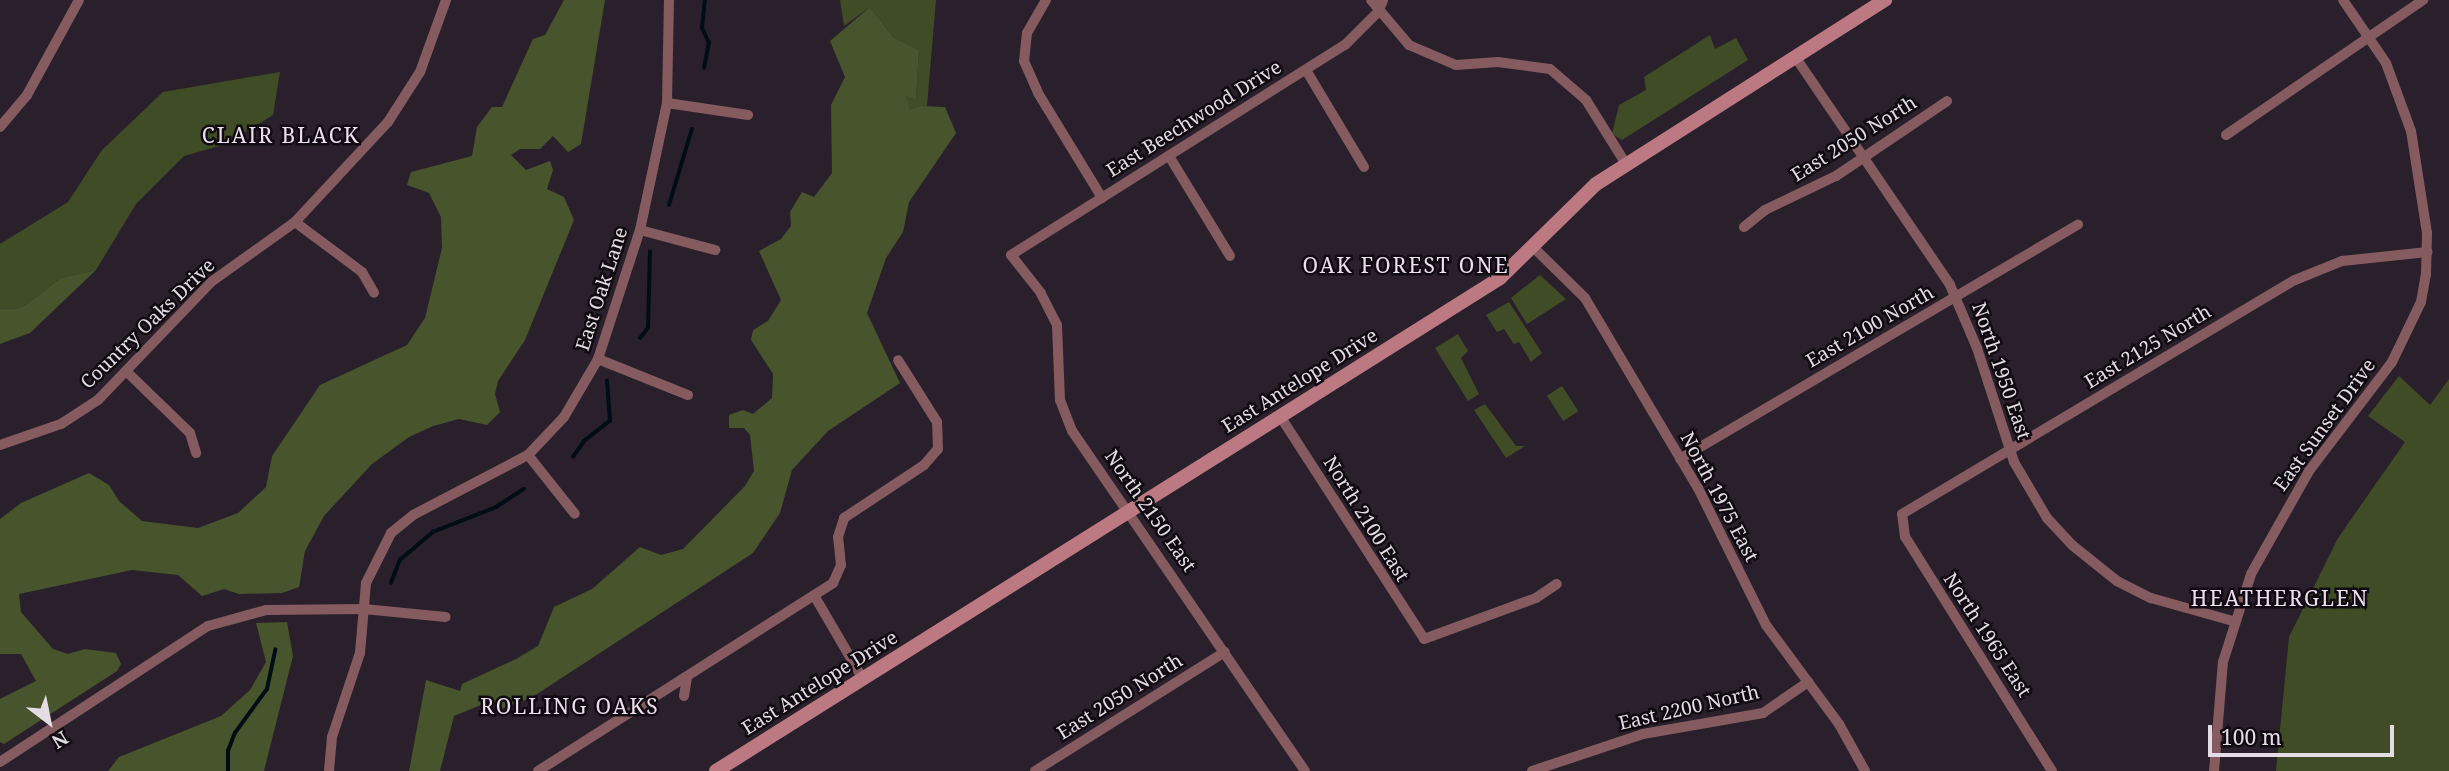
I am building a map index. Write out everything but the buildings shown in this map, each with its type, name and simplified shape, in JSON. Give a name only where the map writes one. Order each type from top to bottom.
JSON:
[{"type":"main road","name":"East Antelope Drive","points":[[716,771],[1500,278],[1533,247],[1573,202],[1626,164],[1885,0]]},
{"type":"street","points":[[0,127],[27,95],[79,0]]},
{"type":"street","name":"Country Oaks Drive","points":[[0,445],[61,424],[98,400],[211,282],[295,222],[388,122],[420,72],[446,0]]},
{"type":"street","name":"East Oak Lane","points":[[328,771],[332,737],[360,653],[366,583],[391,533],[413,515],[527,455],[564,417],[598,359],[640,230],[667,103],[669,0]]},
{"type":"street","points":[[1046,0],[1027,33],[1024,61],[1038,93],[1102,198]]},
{"type":"street","points":[[1371,0],[1378,12],[1409,45],[1456,65],[1498,62],[1550,69],[1586,100],[1626,164]]},
{"type":"street","name":"East Beechwood Drive","points":[[1011,255],[1345,45],[1378,12],[1384,0]]},
{"type":"street","name":"East Sunset Drive","points":[[2214,771],[2215,725],[2233,621],[2271,531],[2309,471],[2392,362],[2409,333],[2421,302],[2428,252],[2419,161],[2400,97],[2370,36],[2343,0]]},
{"type":"street","points":[[2226,135],[2423,0]]},
{"type":"street","name":"North 1950 East","points":[[1796,58],[1862,158],[1933,257],[1956,297],[1977,348],[2009,449],[2047,518],[2101,569],[2151,598],[2233,621]]},
{"type":"street","points":[[1306,70],[1364,167]]},
{"type":"street","name":"East 2050 North","points":[[1744,227],[1765,210],[1814,188],[1947,101]]},
{"type":"street","points":[[667,103],[748,115]]},
{"type":"street","points":[[1169,156],[1230,256]]},
{"type":"street","points":[[295,222],[362,272],[374,293]]},
{"type":"street","name":"East 2100 North","points":[[1680,459],[2078,225]]},
{"type":"street","points":[[640,230],[715,250]]},
{"type":"street","name":"North 1975 East","points":[[1533,247],[1585,298],[1680,459],[1766,625],[1808,682],[1865,771]]},
{"type":"street","name":"East 2125 North","points":[[1902,514],[2319,269],[2390,253],[2428,252]]},
{"type":"street","name":"North 2150 East","points":[[1011,255],[1041,293],[1057,325],[1060,400],[1072,430],[1305,771]]},
{"type":"street","points":[[598,359],[688,395]]},
{"type":"street","points":[[538,771],[815,597],[833,583],[841,565],[838,537],[844,518],[924,465],[938,449],[937,422],[898,360]]},
{"type":"street","points":[[126,371],[190,433],[196,453]]},
{"type":"street","name":"North 2100 East","points":[[1280,416],[1424,639],[1536,598],[1557,584]]},
{"type":"street","points":[[527,455],[575,513]]},
{"type":"street","name":"North 1965 East","points":[[1902,514],[1905,537],[2052,771]]},
{"type":"street","points":[[815,597],[863,679]]},
{"type":"street","points":[[0,762],[208,626],[266,610],[364,609],[446,617]]},
{"type":"street","name":"East 2050 North","points":[[1035,771],[1224,652]]},
{"type":"street","points":[[684,696],[687,678]]},
{"type":"street","name":"East 2200 North","points":[[1532,771],[1654,731],[1763,713],[1808,682]]},
{"type":"green space","points":[[564,0],[605,0],[581,144],[568,152],[553,136],[540,149],[520,149],[511,155],[526,170],[550,161],[553,170],[547,189],[564,197],[574,220],[525,340],[498,381],[495,394],[500,412],[487,425],[459,419],[433,426],[409,437],[372,464],[324,516],[305,551],[299,587],[282,593],[239,594],[224,589],[202,596],[178,575],[132,570],[19,594],[21,612],[53,649],[68,654],[85,649],[116,653],[121,664],[117,671],[4,744],[0,742],[0,699],[36,681],[21,654],[0,654],[0,519],[21,503],[89,473],[109,485],[119,501],[142,521],[198,528],[238,513],[266,487],[272,456],[320,385],[407,345],[425,318],[442,248],[441,217],[429,193],[407,185],[411,172],[472,156],[477,127],[492,107],[502,107],[533,39],[545,35]]},
{"type":"green space","points":[[840,0],[936,0],[927,106],[910,111],[904,93],[916,99],[919,50],[893,37],[870,7],[844,26]]},
{"type":"green space","points":[[870,7],[893,37],[919,50],[916,100],[905,95],[910,110],[922,106],[945,107],[956,133],[909,202],[903,232],[886,258],[867,313],[900,383],[828,431],[792,470],[780,513],[753,553],[531,698],[498,710],[488,702],[454,716],[440,771],[409,771],[426,680],[460,691],[462,684],[538,646],[554,607],[592,589],[640,547],[661,555],[683,549],[745,486],[754,471],[750,435],[744,428],[729,428],[729,415],[743,410],[753,414],[772,398],[773,374],[751,340],[753,330],[768,321],[781,300],[759,251],[781,239],[791,226],[790,212],[802,192],[814,197],[832,173],[831,105],[845,77],[830,41]]},
{"type":"green space","points":[[1710,35],[1715,49],[1736,38],[1748,60],[1622,140],[1612,134],[1619,105],[1646,90],[1644,77]]},
{"type":"green space","points":[[280,72],[273,115],[226,144],[184,156],[136,204],[96,270],[61,278],[21,308],[0,309],[0,244],[68,202],[102,150],[163,92]]},
{"type":"green space","points":[[96,270],[30,333],[0,344],[0,309],[21,308],[61,278]]},
{"type":"green space","points":[[1540,275],[1566,299],[1527,324],[1511,298]]},
{"type":"green space","points":[[1509,302],[1542,353],[1531,362],[1519,342],[1514,344],[1504,329],[1497,332],[1486,315]]},
{"type":"green space","points":[[1458,334],[1468,351],[1461,358],[1479,394],[1468,401],[1435,348]]},
{"type":"green space","points":[[2399,376],[2430,405],[2449,379],[2449,771],[2276,771],[2289,637],[2338,538],[2405,442],[2368,416]]},
{"type":"green space","points":[[1562,386],[1578,411],[1563,421],[1547,396]]},
{"type":"green space","points":[[1485,404],[1516,446],[1525,446],[1506,458],[1474,410]]},
{"type":"green space","points":[[287,622],[293,656],[264,771],[108,771],[119,757],[221,716],[250,690],[266,662],[256,623]]},
{"type":"waterway","points":[[704,68],[709,43],[702,28],[705,0]]},
{"type":"waterway","points":[[669,205],[692,129]]},
{"type":"waterway","points":[[640,338],[648,328],[650,252]]},
{"type":"waterway","points":[[573,457],[584,441],[610,421],[607,381]]},
{"type":"waterway","points":[[391,583],[400,560],[433,532],[496,507],[524,489]]},
{"type":"waterway","points":[[228,771],[228,751],[235,733],[267,689],[275,650]]},
{"type":"district","name":"CLAIR BLACK","points":[[281,135]]},
{"type":"district","name":"OAK FOREST ONE","points":[[1406,265]]},
{"type":"district","name":"HEATHERGLEN","points":[[2280,598]]},
{"type":"district","name":"ROLLING OAKS","points":[[570,706]]}]
